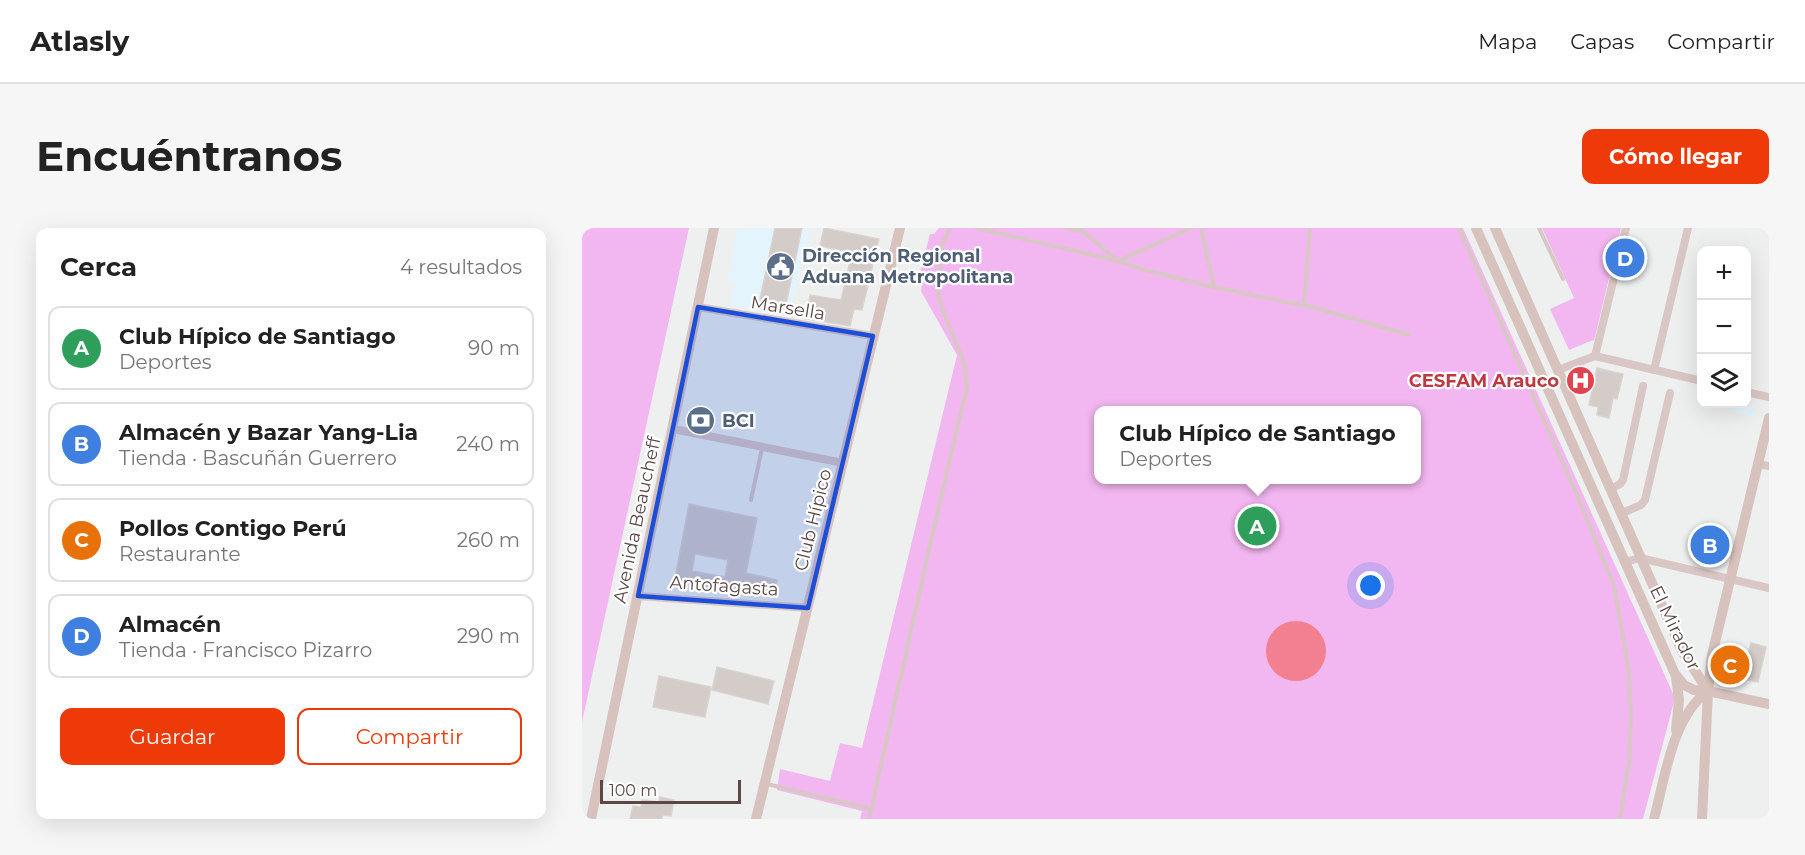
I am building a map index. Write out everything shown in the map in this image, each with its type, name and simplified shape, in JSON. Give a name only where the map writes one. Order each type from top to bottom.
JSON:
[{"type":"main road","name":"Avenida Beaucheff","points":[[591,819],[714,228]]},
{"type":"main road","name":"Club Hípico","points":[[756,819],[900,228]]},
{"type":"main road","name":"El Mirador","points":[[1476,228],[1675,674],[1689,688],[1708,691]]},
{"type":"main road","name":"El Mirador","points":[[1495,228],[1682,651],[1708,691]]},
{"type":"main road","points":[[1529,345],[1544,339]]},
{"type":"main road","points":[[1702,819],[1708,691],[1712,655],[1730,579],[1763,465],[1769,418]]},
{"type":"main road","points":[[1654,819],[1674,743],[1679,709],[1675,674]]},
{"type":"main road","points":[[1708,691],[1769,704]]},
{"type":"main road","points":[[1674,743],[1694,703],[1708,691]]},
{"type":"street","points":[[1595,356],[1626,228]]},
{"type":"street","points":[[1654,370],[1688,228]]},
{"type":"street","name":"Marsella","points":[[698,308],[873,336]]},
{"type":"street","points":[[1558,370],[1595,356],[1697,380]]},
{"type":"street","points":[[1611,489],[1623,480],[1643,386]]},
{"type":"street","points":[[1622,513],[1641,505],[1645,500],[1670,393]]},
{"type":"street","points":[[1751,393],[1769,398]]},
{"type":"street","points":[[672,429],[843,463]]},
{"type":"street","points":[[1625,562],[1640,558],[1769,588]]},
{"type":"street","name":"Antofagasta","points":[[638,596],[808,608]]},
{"type":"lane","points":[[869,819],[967,387],[964,362],[943,311],[937,289],[941,247],[950,228]]},
{"type":"lane","points":[[976,228],[1118,261],[1214,287],[1305,306],[1409,335]]},
{"type":"lane","points":[[1067,228],[1080,229],[1118,261]]},
{"type":"lane","points":[[1118,261],[1191,228]]},
{"type":"lane","points":[[1201,228],[1214,287]]},
{"type":"lane","points":[[1305,306],[1310,228]]},
{"type":"lane","points":[[1459,228],[1577,495],[1614,586],[1628,666],[1630,713],[1629,761],[1620,819]]},
{"type":"lane","points":[[1539,228],[1563,279]]},
{"type":"lane","points":[[751,500],[762,448]]},
{"type":"lane","points":[[765,784],[872,809]]},
{"type":"highlighted area","points":[[698,307],[873,336],[808,608],[638,596]]},
{"type":"shaded area","points":[[582,228],[689,228],[582,722]]},
{"type":"shaded area","points":[[738,228],[810,228],[789,316],[730,305],[735,283],[727,281]]},
{"type":"shaded area","points":[[939,228],[1463,228],[1675,698],[1643,819],[860,819],[862,811],[777,790],[780,769],[830,781],[840,743],[862,748],[957,355],[921,291],[923,279],[919,277],[930,234],[934,234]]},
{"type":"shaded area","points":[[1542,228],[1621,228],[1594,341],[1569,350],[1550,309],[1574,298]]},
{"type":"shaded area","points":[[1751,407],[1756,410],[1754,417],[1731,411],[1732,408]]},
{"type":"shaded area","points":[[1290,621],[1302,621],[1313,626],[1321,634],[1326,651],[1324,663],[1313,676],[1302,681],[1290,681],[1279,676],[1271,668],[1266,657],[1266,645],[1271,634],[1279,626]]},
{"type":"building","name":"Dirección Regional Aduana Metropolitana","points":[[775,228],[802,228],[785,309],[759,304]]},
{"type":"building","points":[[824,228],[879,239],[862,310],[854,309],[850,326],[806,319],[810,295],[841,300],[852,253],[820,246]]},
{"type":"building","points":[[1597,368],[1623,374],[1617,399],[1613,398],[1609,418],[1597,415],[1598,407],[1589,405]]},
{"type":"building","points":[[689,504],[757,518],[746,573],[777,580],[773,596],[732,586],[731,593],[702,588],[703,585],[675,579]],"holes":[[[695,554],[728,560],[725,577],[692,571]]]},
{"type":"building","points":[[1751,643],[1766,647],[1758,682],[1733,677],[1725,670],[1729,649],[1748,654]]},
{"type":"building","points":[[717,667],[774,681],[768,704],[712,690]]},
{"type":"building","points":[[659,676],[711,687],[705,717],[653,707]]},
{"type":"building","points":[[660,797],[674,800],[671,816],[662,815],[662,819],[630,819],[633,806],[641,807],[642,800],[659,802]]},
{"type":"place","name":"Almacén","points":[[1625,258]]},
{"type":"place","name":"Dirección Regional Aduana Metropolitana","points":[[781,266]]},
{"type":"place","name":"CESFAM Arauco","points":[[1580,381]]},
{"type":"place","name":"BCI","points":[[701,421]]},
{"type":"place","name":"Club Hípico de Santiago","points":[[1257,526]]},
{"type":"place","name":"Almacén y Bazar Yang-Lia","points":[[1710,545]]},
{"type":"place","name":"Pollos Contigo Perú","points":[[1730,665]]}]
